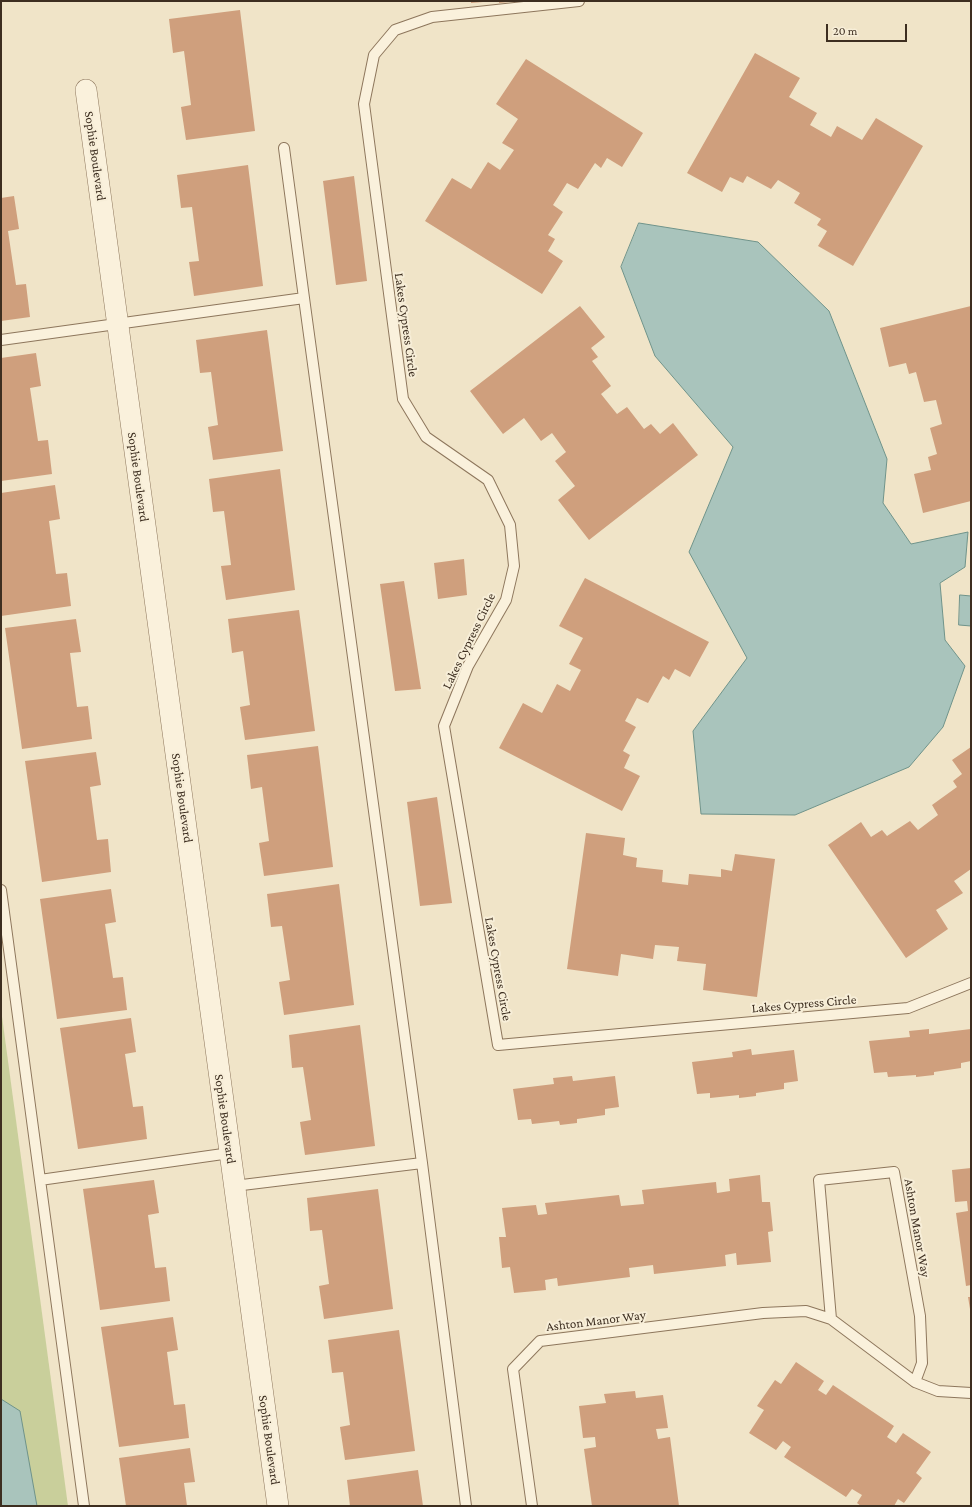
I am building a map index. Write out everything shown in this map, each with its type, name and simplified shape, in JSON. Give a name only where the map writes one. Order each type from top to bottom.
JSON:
[{"type":"street","name":"Sophie Boulevard","points":[[86,90],[278,1506]]},
{"type":"lane","name":"Lakes Cypress Circle","points":[[579,1],[432,17],[395,30],[374,55],[364,104],[403,400],[426,437],[488,480],[510,526],[514,566],[506,600],[468,666],[444,726],[498,1045],[908,1008],[971,983]]},
{"type":"lane","points":[[284,148],[422,1163],[466,1506]]},
{"type":"lane","points":[[1,340],[304,298]]},
{"type":"lane","points":[[1,890],[84,1506]]},
{"type":"lane","points":[[40,1180],[230,1153]]},
{"type":"lane","points":[[234,1186],[422,1163]]},
{"type":"lane","name":"Ashton Manor Way","points":[[831,1319],[819,1180],[894,1172],[920,1316],[922,1363],[915,1382]]},
{"type":"lane","name":"Ashton Manor Way","points":[[532,1506],[513,1368],[540,1341],[763,1313],[806,1311],[831,1319],[915,1382],[938,1391],[971,1393]]},
{"type":"green space","points":[[1,1009],[68,1506],[1,1506]]},
{"type":"water","points":[[639,223],[758,242],[829,311],[887,459],[883,503],[911,544],[968,532],[965,567],[940,583],[945,640],[965,666],[943,727],[909,767],[795,815],[701,814],[693,731],[747,658],[689,552],[733,447],[655,356],[621,267]]},
{"type":"water","points":[[960,595],[971,596],[971,626],[959,625]]},
{"type":"water","points":[[1,1399],[20,1411],[37,1506],[1,1506]]},
{"type":"building","points":[[471,1],[483,1],[483,2],[471,3]]},
{"type":"building","points":[[499,1],[509,1],[509,2],[499,3]]},
{"type":"building","points":[[240,10],[255,131],[186,140],[181,107],[191,105],[184,51],[173,53],[169,19]]},
{"type":"building","points":[[755,53],[800,78],[789,97],[817,113],[810,125],[831,137],[837,126],[862,140],[876,118],[923,146],[853,266],[818,246],[827,231],[817,225],[821,219],[794,203],[800,193],[778,180],[771,189],[747,176],[743,183],[730,177],[722,192],[687,173]]},
{"type":"building","points":[[526,59],[643,133],[622,167],[607,158],[601,168],[595,163],[578,189],[567,183],[553,205],[563,212],[548,235],[555,239],[548,251],[563,261],[542,294],[425,221],[452,178],[471,189],[488,162],[500,170],[514,150],[502,143],[518,119],[496,104]]},
{"type":"building","points":[[248,165],[263,286],[194,296],[189,262],[199,261],[192,207],[181,208],[177,175]]},
{"type":"building","points":[[354,176],[367,281],[336,285],[323,181]]},
{"type":"building","points":[[14,196],[19,229],[8,231],[16,285],[26,284],[30,317],[1,321],[1,198]]},
{"type":"building","points":[[580,306],[605,337],[591,348],[598,357],[592,361],[611,386],[601,394],[617,414],[627,407],[644,429],[651,424],[660,434],[673,423],[698,455],[589,540],[558,500],[575,486],[555,461],[566,452],[552,433],[541,441],[524,418],[503,434],[470,391]]},
{"type":"building","points":[[971,306],[971,501],[923,513],[914,474],[931,470],[928,457],[937,454],[930,428],[942,424],[936,400],[924,402],[916,372],[909,374],[906,363],[889,367],[880,328]]},
{"type":"building","points":[[267,330],[283,451],[213,460],[208,427],[218,425],[211,372],[200,373],[196,340]]},
{"type":"building","points":[[36,353],[41,386],[30,388],[38,441],[48,440],[52,474],[1,481],[1,358]]},
{"type":"building","points":[[280,469],[295,590],[226,600],[221,566],[231,565],[224,511],[213,512],[209,479]]},
{"type":"building","points":[[55,485],[60,519],[49,521],[56,574],[67,573],[71,606],[1,616],[1,493]]},
{"type":"building","points":[[464,559],[467,595],[438,599],[434,563]]},
{"type":"building","points":[[585,578],[709,642],[690,677],[675,669],[669,680],[663,676],[648,703],[637,698],[625,721],[636,727],[623,751],[630,755],[624,768],[640,776],[622,811],[499,748],[523,703],[542,713],[557,684],[570,691],[581,670],[569,664],[583,638],[559,626]]},
{"type":"building","points":[[404,581],[421,689],[395,691],[380,584]]},
{"type":"building","points":[[299,610],[315,731],[245,740],[240,707],[250,705],[243,651],[232,653],[228,619]]},
{"type":"building","points":[[76,619],[81,652],[70,653],[77,707],[88,706],[92,739],[22,749],[5,628]]},
{"type":"building","points":[[318,746],[333,867],[264,876],[259,843],[269,841],[262,787],[251,789],[247,755]]},
{"type":"building","points":[[971,747],[971,869],[954,881],[963,893],[936,910],[948,929],[906,958],[828,845],[861,822],[871,837],[882,830],[887,836],[910,821],[918,830],[938,815],[932,805],[957,787],[953,781],[962,774],[952,760]]},
{"type":"building","points":[[96,752],[101,785],[90,787],[97,840],[108,839],[111,872],[42,882],[25,761]]},
{"type":"building","points":[[437,797],[452,903],[420,906],[407,802]]},
{"type":"building","points":[[586,833],[625,838],[623,855],[637,858],[636,867],[663,870],[662,882],[688,885],[689,874],[721,877],[721,869],[732,871],[735,854],[775,859],[757,997],[703,990],[706,964],[677,961],[679,947],[655,945],[653,959],[621,954],[618,976],[567,969]]},
{"type":"building","points":[[339,884],[354,1005],[284,1015],[279,982],[290,980],[282,926],[271,927],[267,894]]},
{"type":"building","points":[[111,889],[116,922],[105,924],[113,978],[123,977],[127,1010],[57,1019],[40,899]]},
{"type":"building","points":[[131,1018],[136,1052],[125,1054],[133,1107],[143,1106],[147,1139],[78,1149],[60,1028]]},
{"type":"building","points":[[360,1025],[375,1146],[305,1155],[300,1122],[311,1120],[303,1067],[292,1068],[289,1035]]},
{"type":"building","points":[[929,1029],[929,1034],[971,1029],[971,1061],[961,1063],[961,1068],[934,1072],[934,1075],[916,1077],[916,1075],[888,1077],[887,1072],[874,1073],[869,1041],[910,1037],[909,1031]]},
{"type":"building","points":[[751,1049],[752,1055],[794,1050],[798,1081],[784,1083],[784,1089],[756,1093],[756,1096],[739,1098],[739,1095],[710,1098],[710,1093],[697,1094],[692,1062],[733,1057],[732,1052]]},
{"type":"building","points":[[572,1076],[573,1081],[615,1076],[619,1107],[605,1109],[605,1115],[577,1119],[577,1123],[560,1125],[559,1121],[532,1124],[531,1119],[518,1120],[513,1089],[554,1084],[553,1078]]},
{"type":"building","points":[[971,1168],[971,1285],[966,1286],[956,1213],[968,1211],[967,1201],[955,1202],[952,1170]]},
{"type":"building","points":[[760,1175],[762,1202],[770,1202],[773,1231],[768,1232],[771,1262],[737,1265],[736,1253],[725,1255],[726,1266],[654,1274],[653,1265],[629,1268],[630,1277],[558,1286],[557,1278],[545,1280],[546,1290],[514,1293],[510,1267],[502,1268],[499,1237],[506,1237],[502,1208],[536,1205],[538,1215],[547,1214],[545,1203],[619,1195],[621,1206],[644,1204],[642,1190],[716,1182],[717,1193],[730,1191],[729,1179]]},
{"type":"building","points":[[154,1180],[159,1213],[148,1215],[155,1268],[166,1267],[170,1301],[100,1310],[83,1189]]},
{"type":"building","points":[[378,1189],[393,1309],[324,1319],[319,1286],[329,1284],[322,1230],[310,1231],[307,1198]]},
{"type":"building","points":[[968,1297],[971,1297],[971,1309],[970,1309]]},
{"type":"building","points":[[173,1317],[178,1350],[167,1352],[174,1405],[185,1404],[189,1438],[119,1447],[101,1327]]},
{"type":"building","points":[[399,1330],[415,1451],[345,1460],[340,1427],[350,1425],[343,1372],[332,1373],[328,1340]]},
{"type":"building","points":[[796,1362],[824,1381],[818,1390],[826,1395],[833,1385],[894,1426],[887,1437],[896,1443],[903,1433],[931,1452],[916,1473],[922,1478],[904,1503],[898,1499],[894,1506],[861,1506],[857,1503],[862,1495],[852,1489],[846,1497],[784,1457],[791,1447],[783,1441],[776,1450],[749,1433],[764,1410],[757,1406],[775,1380],[781,1384]]},
{"type":"building","points":[[635,1391],[636,1398],[663,1395],[668,1428],[656,1429],[658,1439],[670,1437],[679,1506],[592,1506],[584,1449],[596,1447],[595,1437],[583,1438],[579,1406],[606,1403],[604,1394]]},
{"type":"building","points":[[190,1448],[195,1482],[184,1483],[187,1506],[126,1506],[119,1458]]},
{"type":"building","points":[[418,1470],[423,1506],[350,1506],[347,1480]]}]
